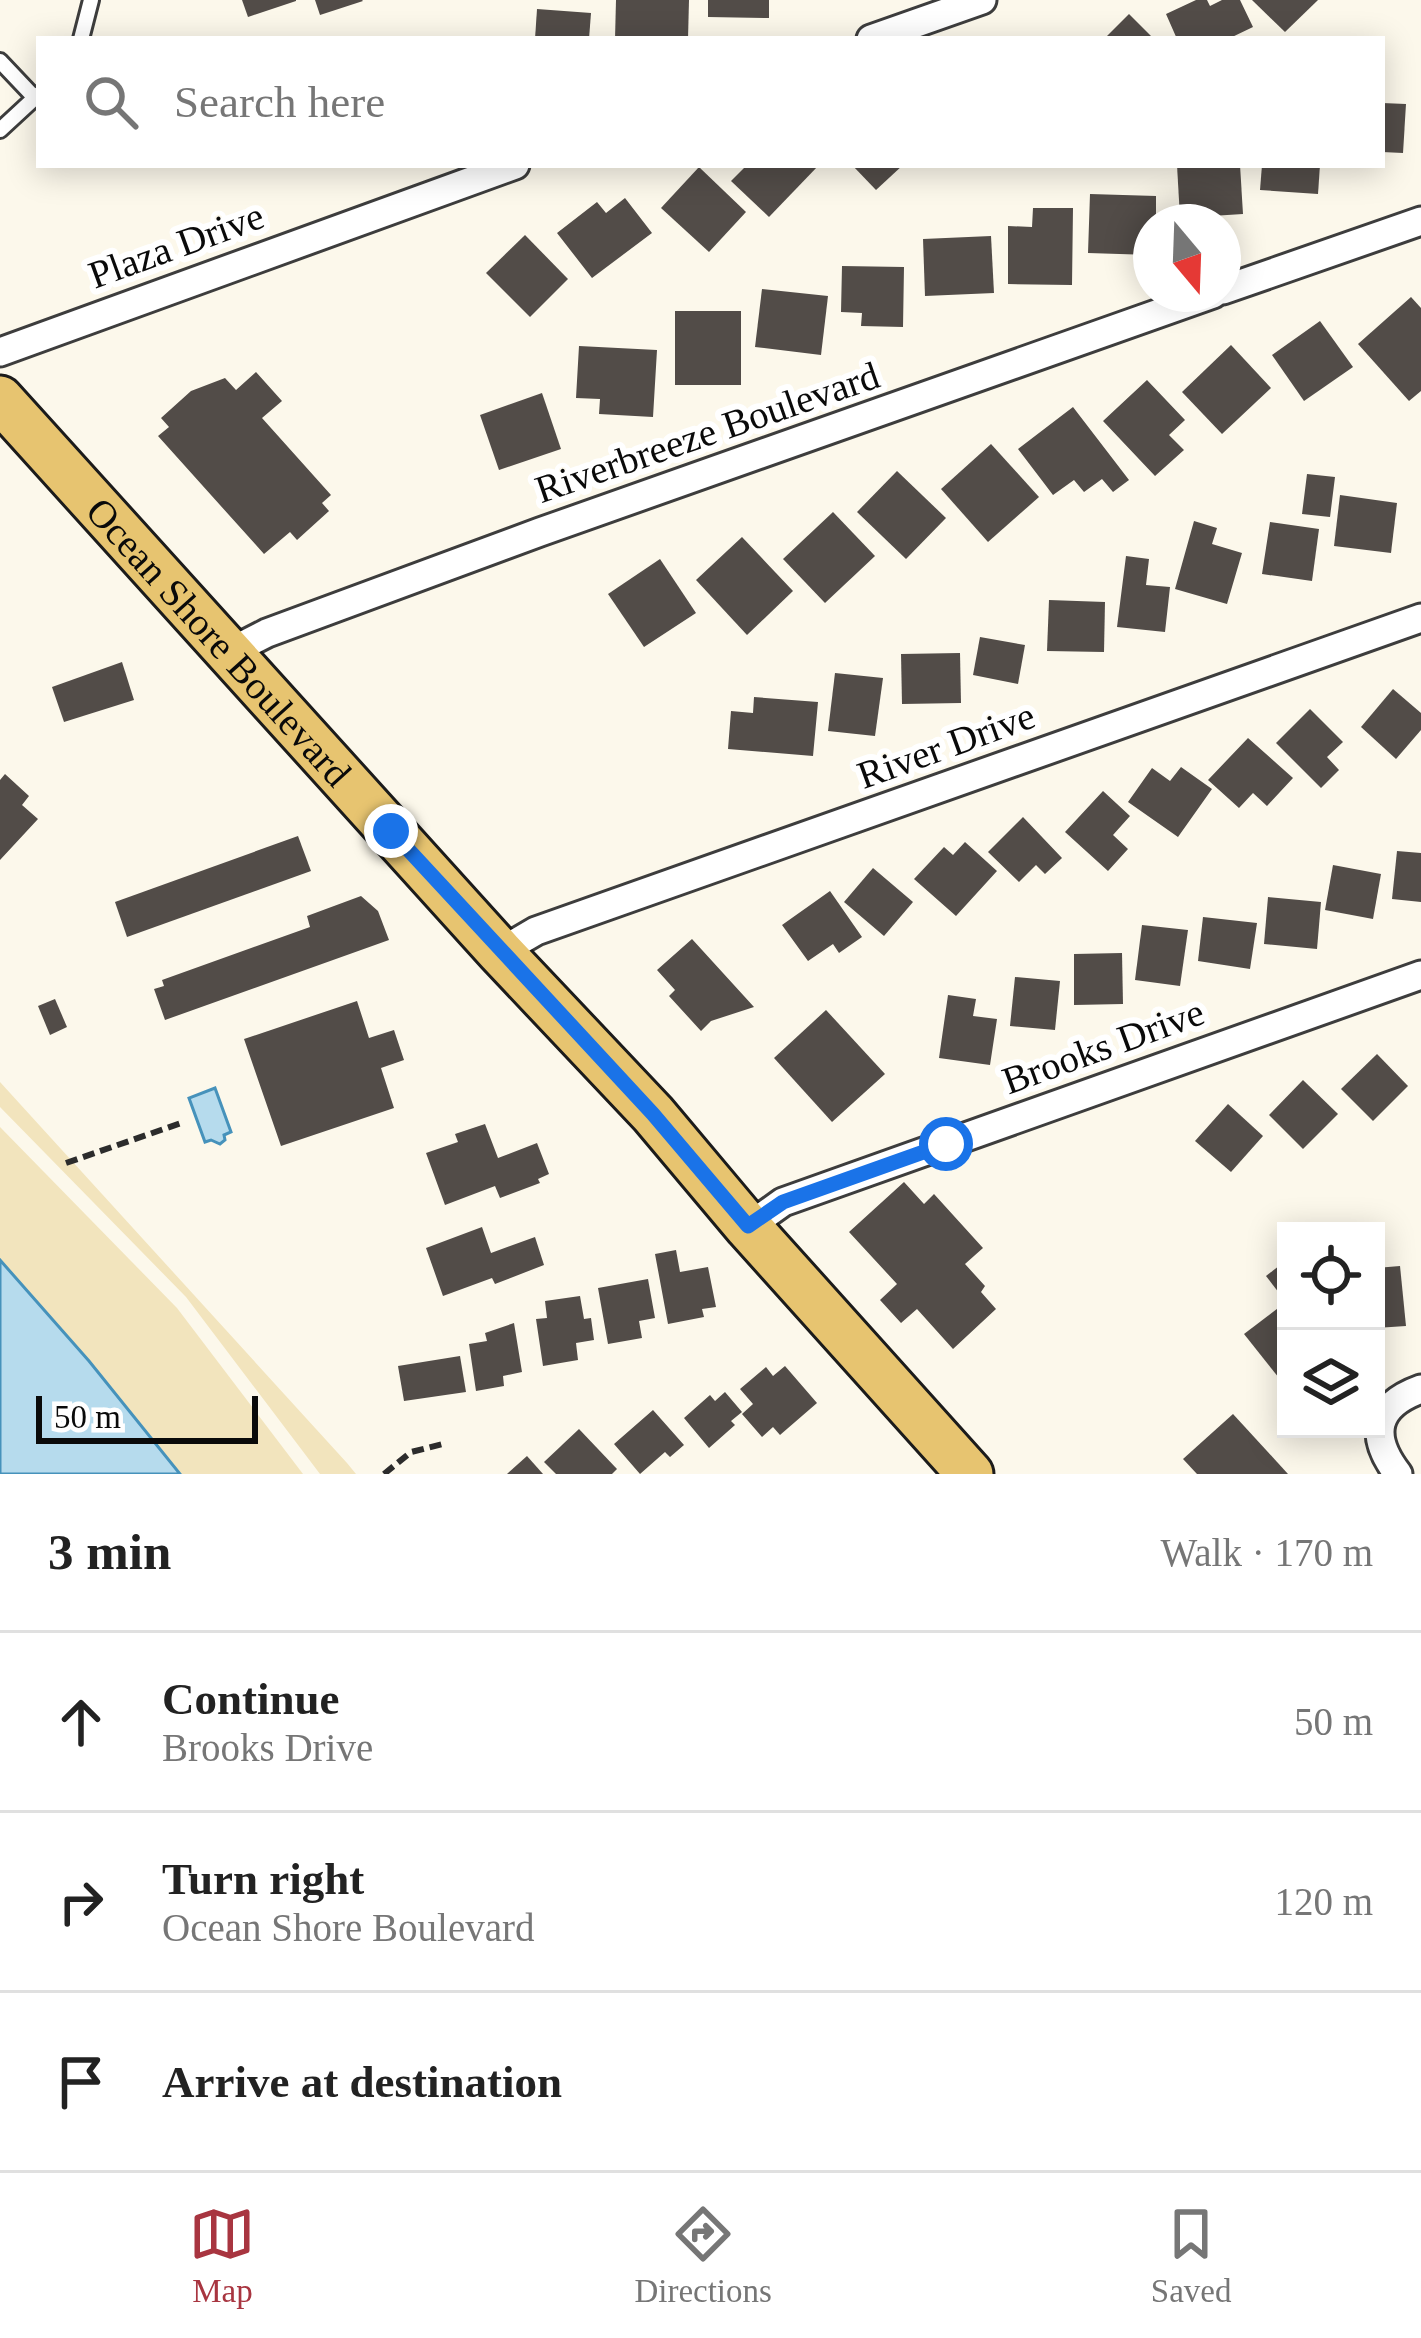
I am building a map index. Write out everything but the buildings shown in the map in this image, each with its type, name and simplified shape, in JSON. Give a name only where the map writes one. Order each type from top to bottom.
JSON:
[{"type":"main road","name":"Ocean Shore Boulevard","points":[[0,399],[500,952],[653,1114],[970,1474]]},
{"type":"street","points":[[880,36],[982,0]]},
{"type":"street","name":"Plaza Drive","points":[[0,352],[507,168]]},
{"type":"street","points":[[1241,284],[1421,220]]},
{"type":"street","name":"Riverbreeze Boulevard","points":[[230,652],[267,633],[540,532],[1162,312]]},
{"type":"street","name":"River Drive","points":[[500,952],[536,931],[1421,618]]},
{"type":"street","name":"Brooks Drive","points":[[748,1226],[783,1202],[1421,975]]},
{"type":"street","points":[[1398,1474],[1382,1453],[1379,1435],[1384,1412],[1402,1396],[1421,1389]]},
{"type":"lane","points":[[82,36],[92,0]]},
{"type":"lane","points":[[0,61],[36,95]]},
{"type":"lane","points":[[0,130],[36,97]]},
{"type":"path","points":[[66,1163],[184,1122]]},
{"type":"path","points":[[384,1474],[411,1452],[443,1444]]},
{"type":"sand","points":[[0,1082],[356,1474],[320,1474],[186,1297],[0,1107]]},
{"type":"sand","points":[[0,1127],[177,1308],[303,1474],[170,1474],[0,1286]]},
{"type":"water","points":[[215,1088],[231,1132],[220,1144],[205,1142],[189,1098]]},
{"type":"water","points":[[0,1260],[89,1361],[180,1474],[0,1474]]},
{"type":"route","points":[[391,831],[653,1114],[748,1226],[783,1202],[946,1144]]}]
